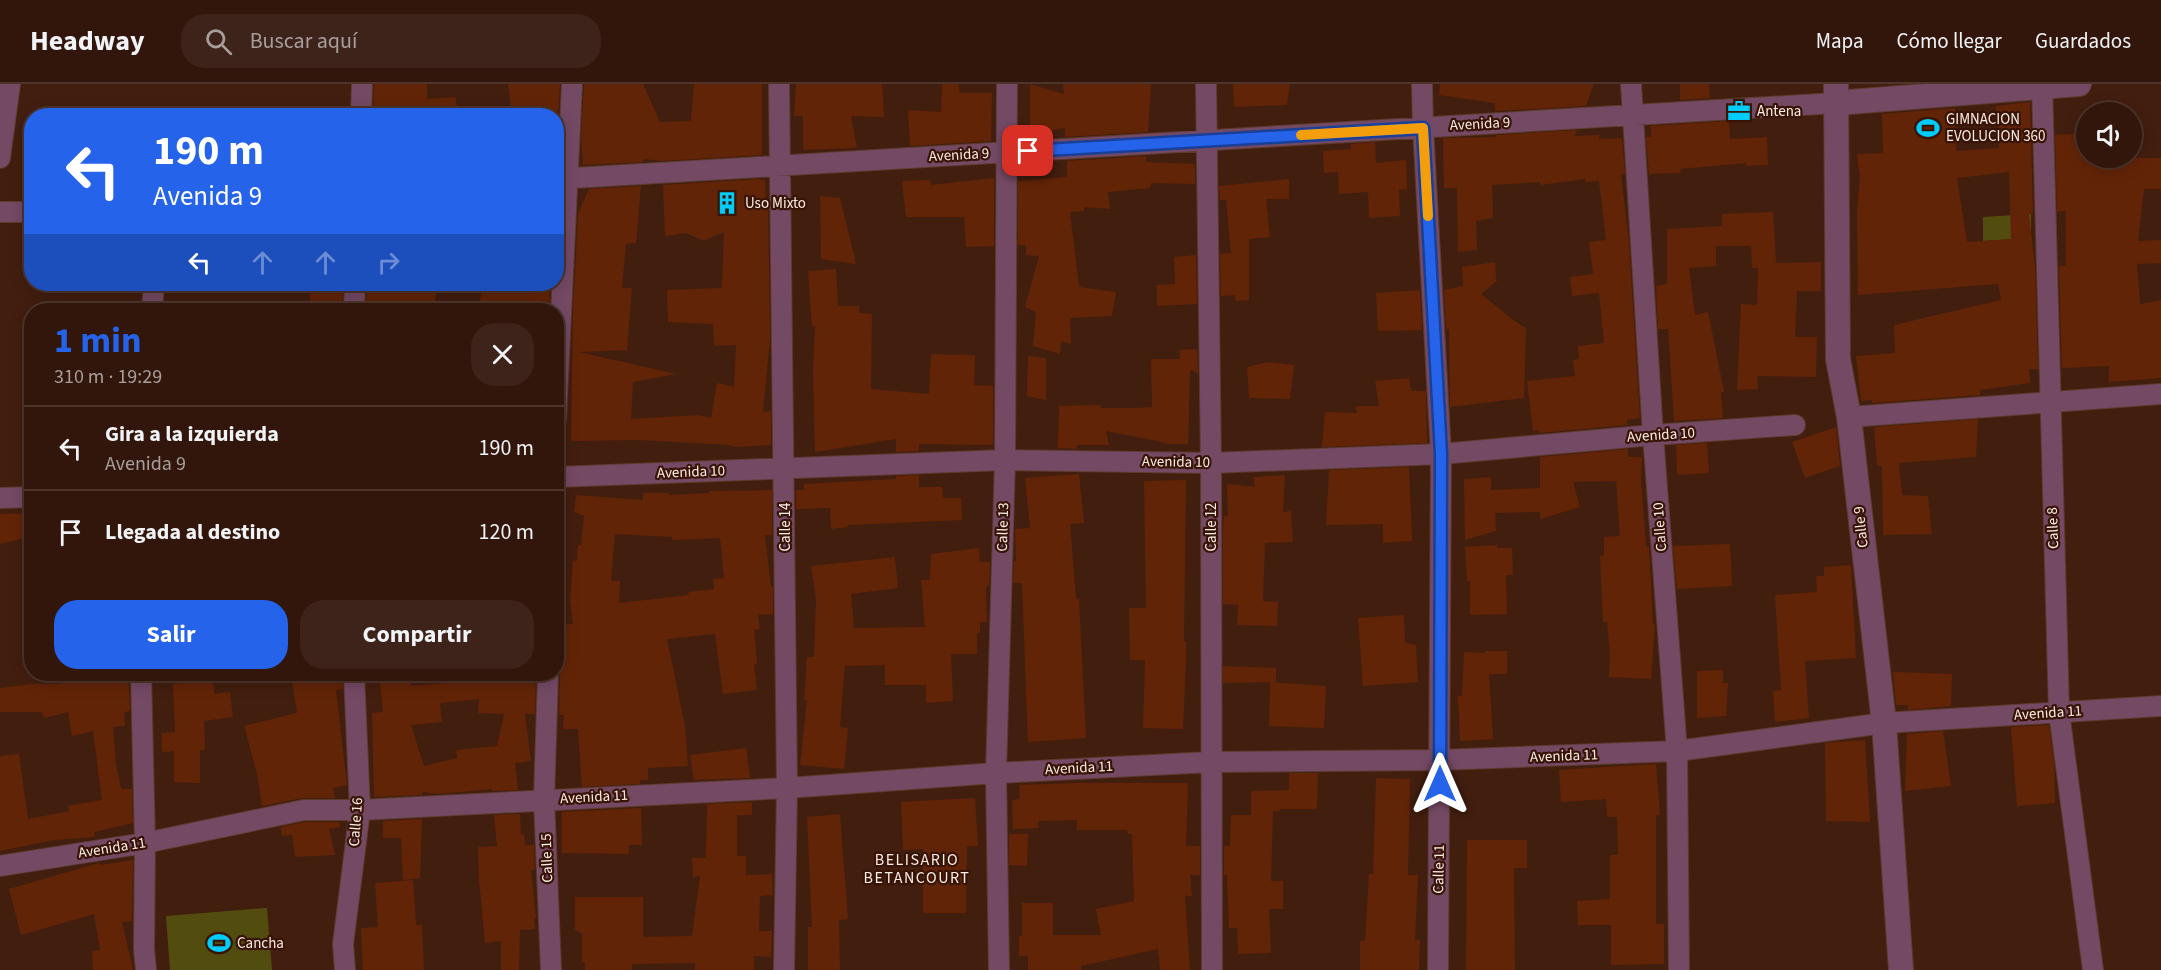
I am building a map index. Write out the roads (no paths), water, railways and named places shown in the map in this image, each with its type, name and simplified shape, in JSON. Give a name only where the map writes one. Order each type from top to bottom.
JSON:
[{"type":"street","points":[[0,158],[10,84]]},
{"type":"street","points":[[361,108],[362,84]]},
{"type":"street","points":[[564,159],[572,84]]},
{"type":"street","name":"Calle 14","points":[[779,84],[787,788],[784,970]]},
{"type":"street","name":"Calle 13","points":[[999,970],[996,772],[1005,460],[1007,84]]},
{"type":"street","name":"Calle 12","points":[[1206,84],[1211,463],[1212,970]]},
{"type":"street","name":"Calle 11","points":[[1422,84],[1441,454],[1438,970]]},
{"type":"street","name":"Calle 10","points":[[1631,84],[1631,115],[1653,435],[1677,751],[1679,970]]},
{"type":"street","name":"Avenida 9","points":[[564,178],[1631,115],[1836,94],[2079,84]]},
{"type":"street","name":"Calle 8","points":[[2042,85],[2059,712],[2093,970]]},
{"type":"street","name":"Calle 9","points":[[1836,94],[1838,359],[1849,417],[1884,723],[1901,970]]},
{"type":"street","points":[[0,212],[24,212]]},
{"type":"street","points":[[1849,417],[2161,394]]},
{"type":"street","name":"Avenida 10","points":[[564,477],[1005,460],[1211,463],[1441,454],[1795,425]]},
{"type":"street","points":[[0,498],[24,497]]},
{"type":"street","points":[[141,681],[146,970]]},
{"type":"street","name":"Calle 16","points":[[345,970],[343,944],[360,810],[354,681]]},
{"type":"street","name":"Calle 15","points":[[548,681],[544,799],[551,970]]},
{"type":"street","name":"Avenida 11","points":[[0,866],[145,843],[304,810],[360,810],[787,788],[996,772],[1211,762],[1440,760],[1677,751],[1884,723],[2161,706]]},
{"type":"place","name":"Antena","points":[[1739,111]]},
{"type":"place","name":"GIMNACION EVOLUCION 360","points":[[1928,128]]},
{"type":"place","name":"Uso Mixto","points":[[727,203]]},
{"type":"place","name":"Cancha","points":[[219,943]]},
{"type":"district","name":"BELISARIO BETANCOURT","points":[[917,869]]}]
